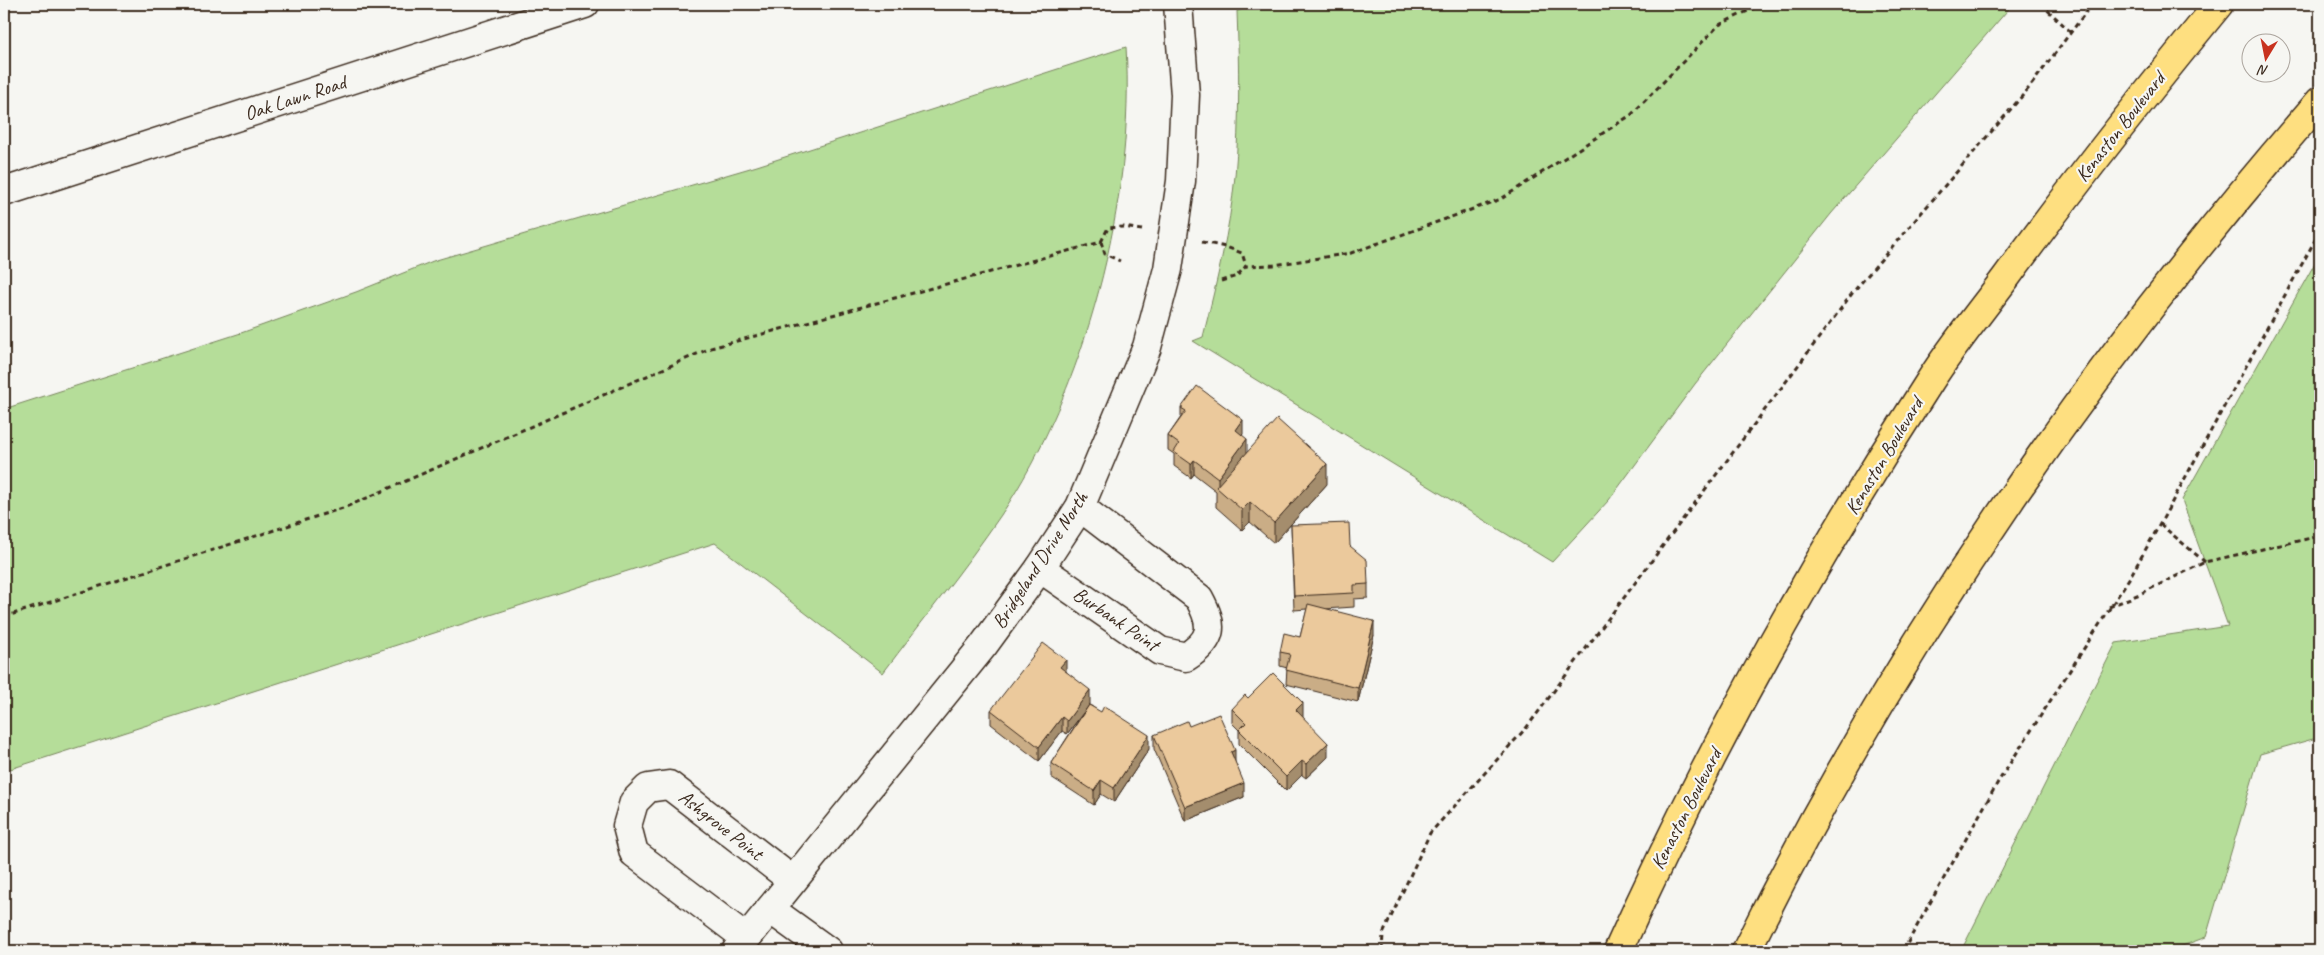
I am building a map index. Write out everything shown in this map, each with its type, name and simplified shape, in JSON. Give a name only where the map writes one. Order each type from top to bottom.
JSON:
[{"type":"main road","name":"Kenaston Boulevard","points":[[1618,951],[1708,763],[1750,686],[1815,571],[1931,379],[2108,141],[2219,4]]},
{"type":"main road","points":[[1746,951],[1857,745],[1923,634],[2003,510],[2107,363],[2165,286],[2320,101]]},
{"type":"street","name":"Oak Lawn Road","points":[[4,192],[585,4]]},
{"type":"street","name":"Bridgeland Drive North","points":[[741,945],[983,646],[1040,568],[1080,507],[1147,347],[1168,269],[1181,181],[1185,94],[1178,4]]},
{"type":"street","name":"Burbank Point","points":[[1040,568],[1160,651],[1186,657],[1202,647],[1210,631],[1208,616],[1199,598],[1080,507]]},
{"type":"street","name":"Ashgrove Point","points":[[741,945],[634,853],[627,826],[634,802],[648,788],[670,785],[792,880]]},
{"type":"street","points":[[770,909],[828,951]]},
{"type":"path","points":[[1221,281],[1237,276],[1246,266],[1274,265],[1351,253],[1501,199],[1631,115],[1719,25],[1762,4]]},
{"type":"path","points":[[2041,4],[2071,32]]},
{"type":"path","points":[[1382,951],[1383,934],[1430,833],[1527,727],[1854,291],[2029,88],[2092,4]]},
{"type":"path","points":[[1903,951],[1998,782],[2130,577],[2320,231]]},
{"type":"path","points":[[4,617],[346,507],[710,348],[1101,242],[1105,254],[1120,261]]},
{"type":"path","points":[[2160,524],[2206,562]]},
{"type":"path","points":[[2109,607],[2206,562],[2320,536]]},
{"type":"green space","points":[[1260,4],[2013,4],[1831,214],[1695,384],[1609,500],[1552,562],[1193,341],[1203,337],[1222,257],[1233,196],[1237,155],[1239,73],[1237,11]]},
{"type":"green space","points":[[1126,47],[1127,105],[1122,166],[1113,228],[1099,291],[1080,352],[1057,410],[1031,465],[1001,515],[883,673],[715,543],[4,771],[4,409],[241,333],[356,292],[433,261],[757,166]]},
{"type":"green space","points":[[2320,254],[2320,737],[2260,754],[2206,937],[2169,951],[1961,951],[2116,643],[2228,626],[2182,500]]},
{"type":"building","points":[[1197,386],[1243,420],[1236,430],[1247,439],[1218,478],[1194,460],[1191,464],[1174,452],[1179,444],[1168,436],[1186,411],[1181,408]]},
{"type":"building","points":[[1277,419],[1327,464],[1274,523],[1250,502],[1242,510],[1216,487]]},
{"type":"building","points":[[1349,523],[1350,546],[1367,560],[1368,584],[1354,585],[1354,593],[1294,596],[1291,525]]},
{"type":"building","points":[[1308,604],[1374,621],[1358,688],[1286,670],[1290,654],[1280,652],[1284,633],[1300,637]]},
{"type":"building","points":[[1043,643],[1066,660],[1060,667],[1090,690],[1067,721],[1062,717],[1039,747],[991,710]]},
{"type":"building","points":[[1273,673],[1303,703],[1296,710],[1328,743],[1306,764],[1302,761],[1286,777],[1239,730],[1246,723],[1232,709],[1245,695],[1248,698]]},
{"type":"building","points":[[1089,705],[1101,712],[1104,706],[1149,735],[1114,788],[1101,780],[1094,791],[1051,763]]},
{"type":"building","points":[[1219,714],[1235,750],[1231,752],[1244,783],[1185,807],[1154,735],[1187,721],[1189,726]]}]
